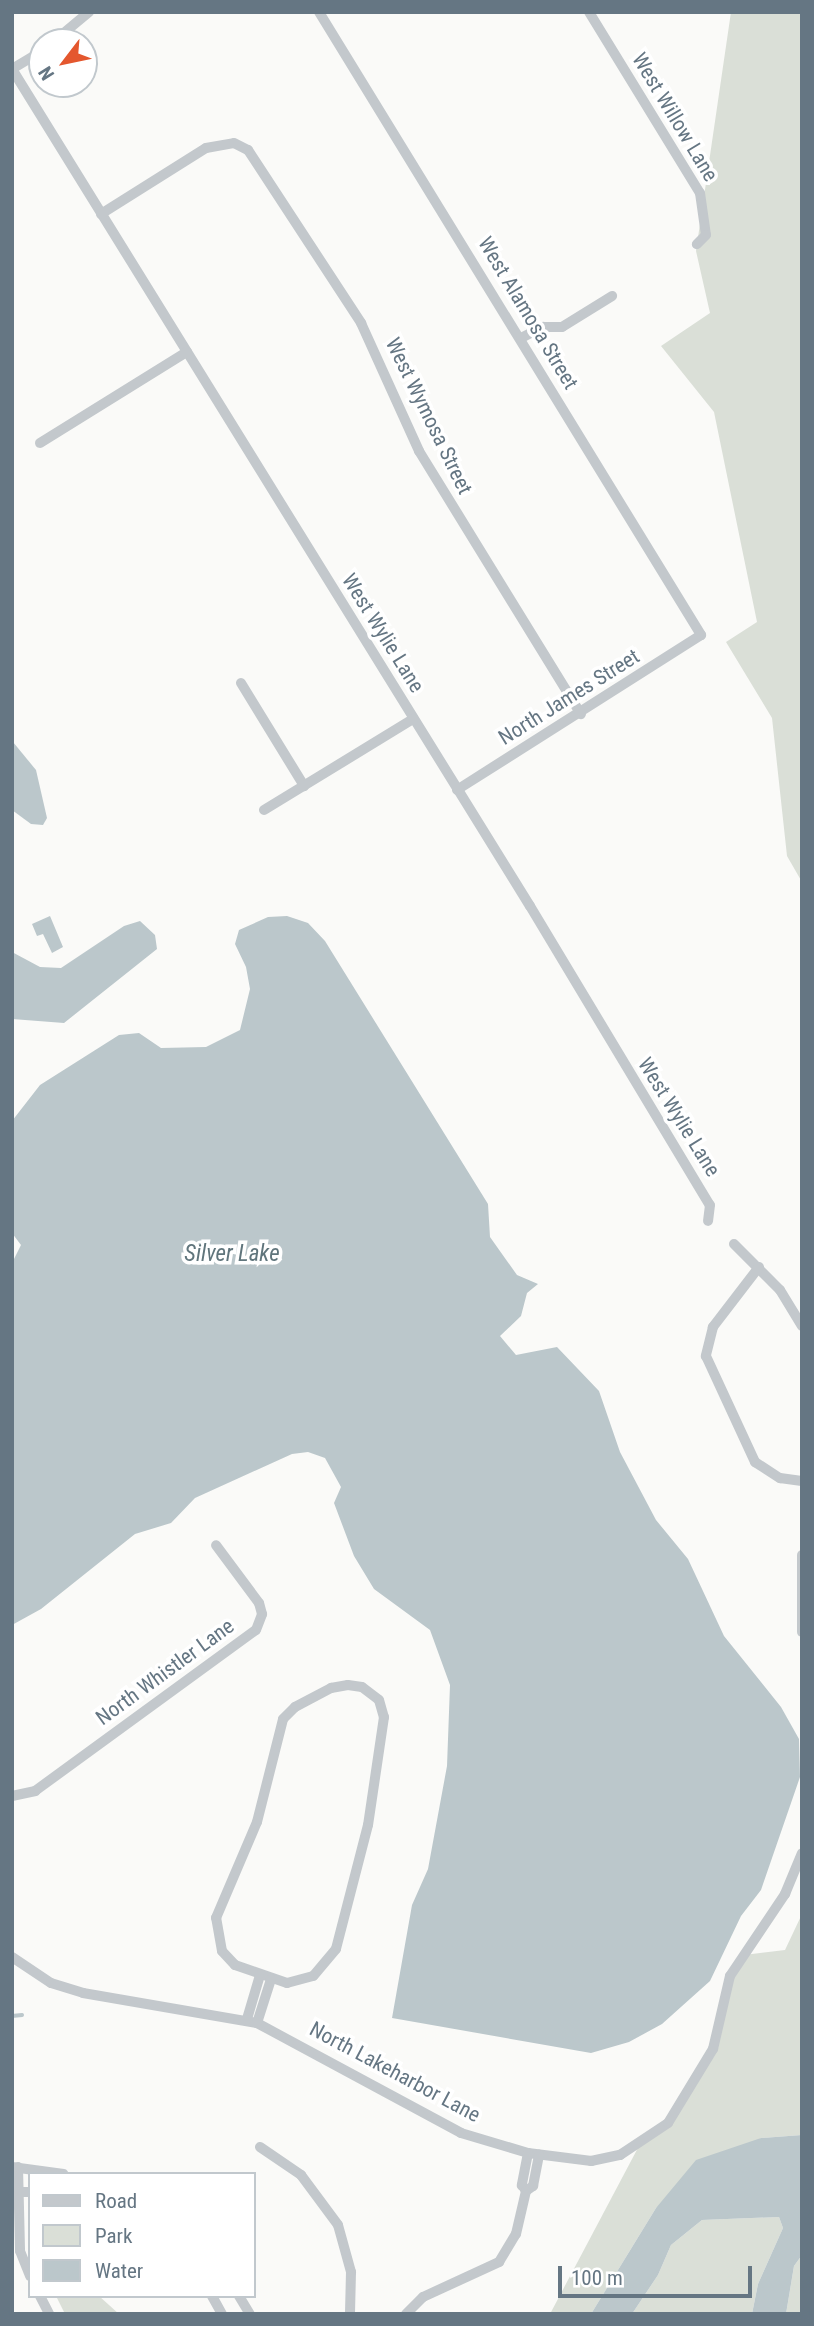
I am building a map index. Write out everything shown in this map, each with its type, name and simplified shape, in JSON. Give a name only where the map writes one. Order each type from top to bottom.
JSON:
[{"type":"street","points":[[70,28],[89,12]]},
{"type":"street","name":"West Alamosa Street","points":[[319,12],[522,338],[701,635]]},
{"type":"street","name":"West Willow Lane","points":[[589,12],[700,193],[706,235],[697,244]]},
{"type":"street","points":[[12,69],[28,59]]},
{"type":"street","name":"West Wylie Lane","points":[[12,69],[710,1205],[708,1220]]},
{"type":"street","name":"West Wymosa Street","points":[[101,214],[206,148],[234,143],[260,163],[361,323],[426,462],[581,713]]},
{"type":"street","points":[[522,338],[543,327],[562,327],[612,296]]},
{"type":"street","points":[[40,443],[187,352]]},
{"type":"street","name":"North James Street","points":[[457,790],[701,635]]},
{"type":"street","points":[[241,683],[304,786]]},
{"type":"street","points":[[264,810],[413,719]]},
{"type":"street","points":[[734,1244],[780,1290],[802,1326]]},
{"type":"street","points":[[759,1267],[713,1327],[706,1356],[755,1462],[780,1478],[802,1481]]},
{"type":"street","name":"North Whistler Lane","points":[[12,1796],[35,1791],[256,1630],[262,1614],[260,1603],[216,1545]]},
{"type":"street","points":[[802,1555],[802,1632]]},
{"type":"street","points":[[348,1685],[362,1687],[379,1700],[384,1726],[368,1825],[335,1949],[313,1976],[299,1982],[265,1977],[235,1965],[222,1951],[216,1919],[257,1822],[283,1719],[295,1707],[331,1688],[348,1685]]},
{"type":"street","name":"North Lakeharbor Lane","points":[[12,1957],[51,1983],[83,1993],[252,2021],[461,2133],[534,2154],[591,2161],[620,2155],[668,2123],[713,2049],[730,1976],[785,1894],[802,1853]]},
{"type":"street","points":[[252,2021],[265,1977]]},
{"type":"street","points":[[260,2147],[301,2175],[338,2225],[351,2272],[350,2314]]},
{"type":"street","points":[[406,2314],[423,2297],[499,2262],[516,2234],[526,2191],[522,2185],[534,2154]]},
{"type":"street","points":[[28,2271],[20,2251],[15,2167],[50,2172]]},
{"type":"street","points":[[41,2298],[48,2314]]},
{"type":"street","points":[[213,2298],[222,2314]]},
{"type":"street","points":[[240,2298],[250,2314]]},
{"type":"green space","points":[[731,12],[802,12],[802,882],[787,856],[772,718],[726,642],[757,622],[714,412],[661,346],[710,313],[696,251]]},
{"type":"green space","points":[[802,1914],[802,2135],[761,2138],[656,2208],[591,2314],[550,2314],[640,2144],[668,2123],[713,2049],[723,1998],[744,1955],[785,1950]]},
{"type":"green space","points":[[779,2217],[783,2228],[758,2284],[752,2314],[632,2314],[658,2275],[671,2245],[702,2220]]},
{"type":"green space","points":[[802,2255],[802,2314],[786,2314],[794,2266]]},
{"type":"green space","points":[[57,2298],[101,2298],[119,2314],[65,2314]]},
{"type":"water","points":[[13,742],[36,770],[47,818],[43,825],[31,824],[12,810]]},
{"type":"water","points":[[50,916],[63,947],[52,953],[43,934],[37,936],[32,924]]},
{"type":"water","name":"Silver Lake","points":[[287,916],[308,923],[325,941],[488,1204],[490,1237],[517,1275],[538,1284],[527,1293],[521,1316],[500,1336],[516,1355],[557,1347],[599,1391],[620,1452],[656,1520],[688,1559],[724,1636],[781,1707],[799,1739],[800,1777],[761,1890],[741,1916],[710,1981],[662,2024],[629,2042],[591,2053],[392,2018],[412,1905],[428,1869],[447,1766],[450,1685],[430,1630],[374,1589],[354,1556],[334,1503],[341,1487],[325,1458],[308,1452],[292,1454],[195,1498],[171,1523],[135,1534],[41,1609],[12,1625],[12,1263],[21,1245],[12,1233],[12,1121],[40,1085],[119,1035],[139,1033],[161,1048],[206,1047],[240,1030],[250,989],[246,967],[235,944],[239,930],[268,917]]},
{"type":"water","points":[[140,921],[155,935],[157,949],[64,1023],[12,1019],[12,952],[40,967],[61,968],[124,926]]},
{"type":"water","points":[[802,2135],[802,2255],[794,2266],[786,2314],[752,2314],[758,2284],[783,2228],[779,2217],[702,2220],[671,2245],[658,2275],[632,2314],[591,2314],[656,2208],[696,2160],[761,2138]]},
{"type":"waterway","points":[[12,2016],[22,2015]]}]
